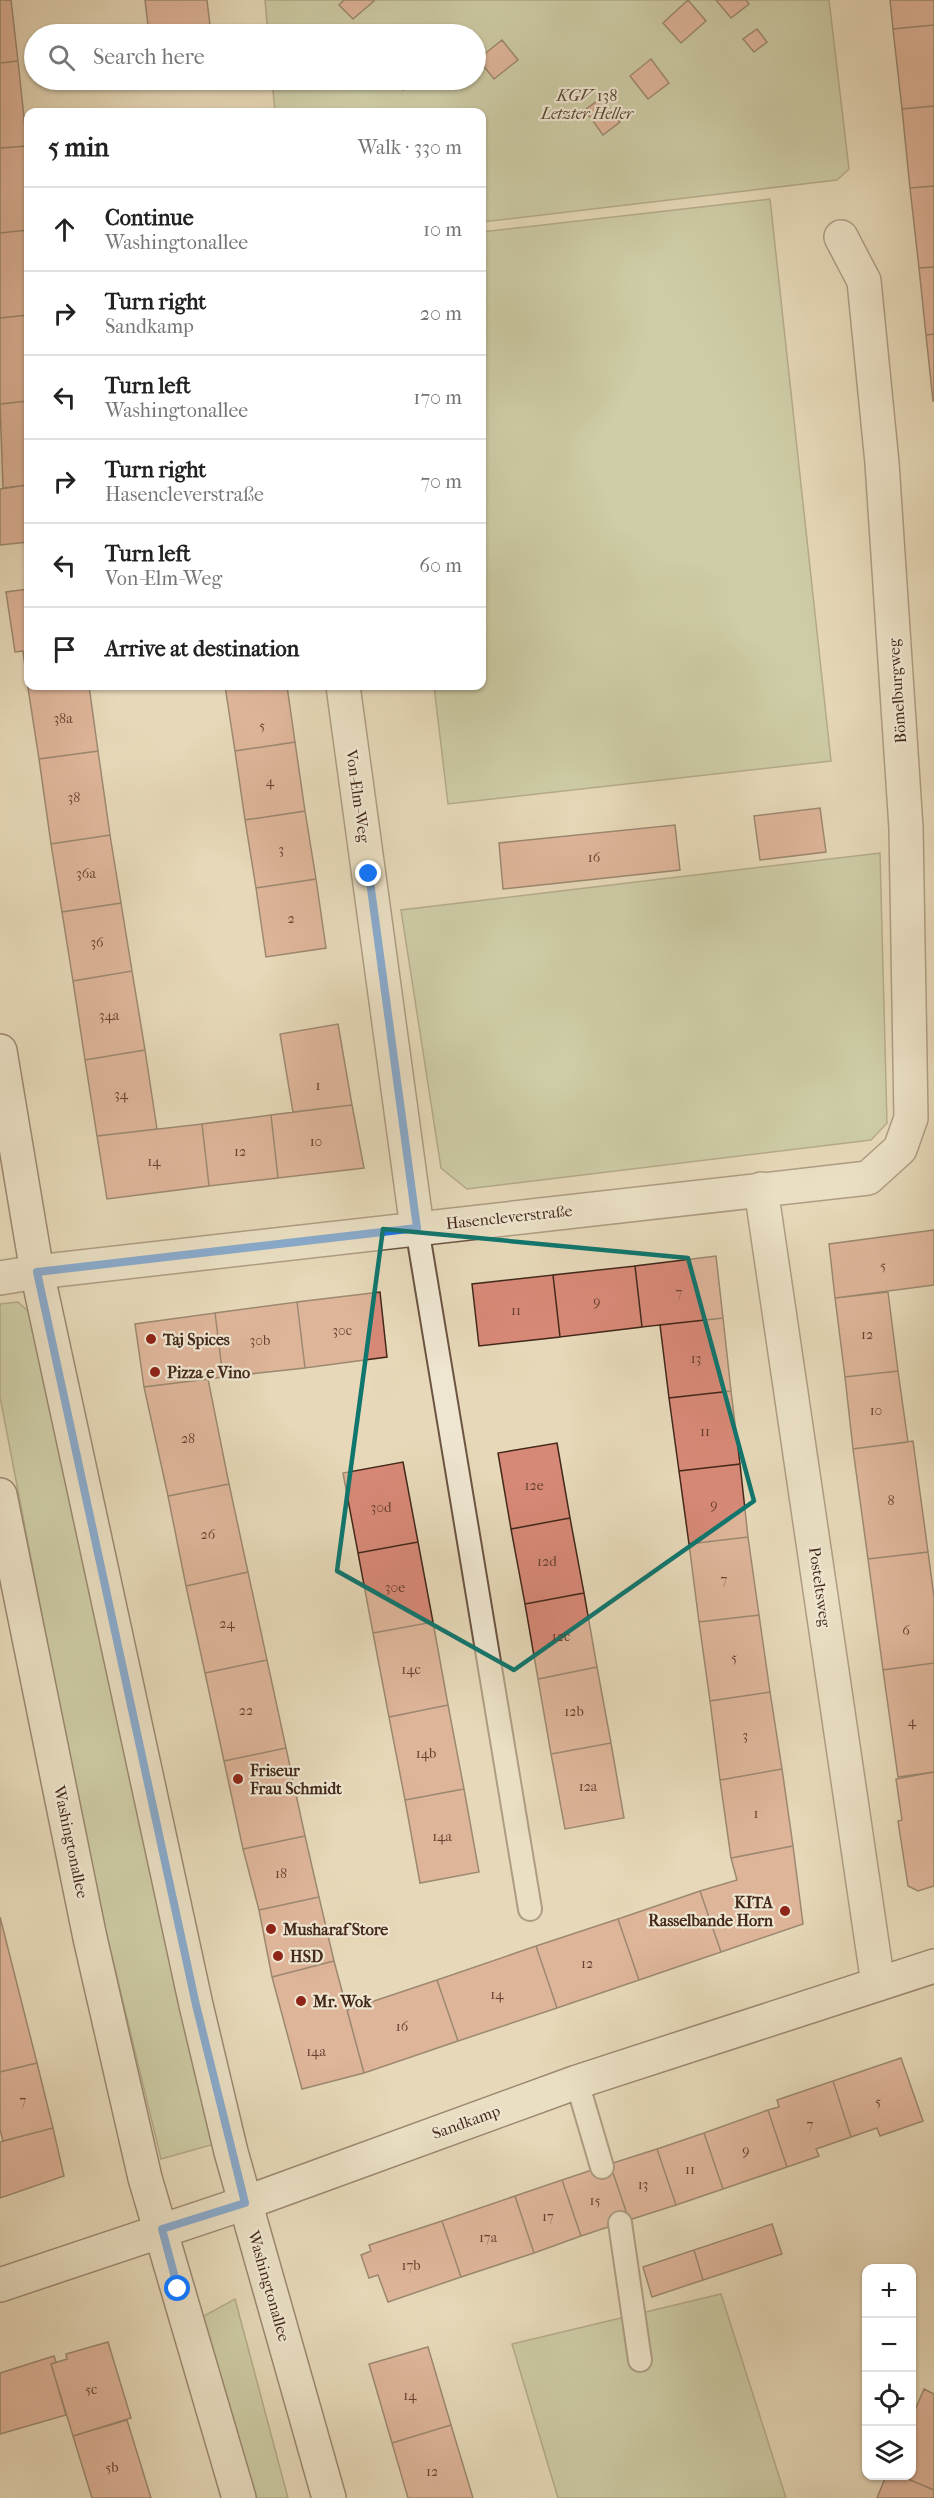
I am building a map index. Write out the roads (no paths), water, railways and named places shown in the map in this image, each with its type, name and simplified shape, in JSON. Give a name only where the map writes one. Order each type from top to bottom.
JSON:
[{"type":"street","name":"Bömelburgweg","points":[[841,237],[864,281],[882,463],[906,828],[911,1118],[900,1149]]},
{"type":"street","name":"Von-Elm-Weg","points":[[344,690],[417,1228]]},
{"type":"street","name":"Washingtonallee","points":[[0,1051],[37,1272],[196,2005],[245,2203],[329,2498]]},
{"type":"street","name":"Hasencleverstraße","points":[[0,1278],[417,1228],[868,1178],[900,1149]]},
{"type":"street","name":"Posteltsweg","points":[[761,1189],[878,1984]]},
{"type":"street","name":"Washingtonallee","points":[[0,1496],[90,1938],[145,2178],[162,2229],[239,2498]]},
{"type":"street","name":"Sandkamp","points":[[0,2285],[245,2203],[577,2082],[934,1966]]},
{"type":"lane","points":[[417,1228],[530,1909]]},
{"type":"lane","points":[[577,2082],[602,2167]]},
{"type":"lane","points":[[620,2223],[640,2360]]},
{"type":"place","name":"Taj Spices","points":[[151,1339]]},
{"type":"place","name":"Pizza e Vino","points":[[155,1372]]},
{"type":"place","name":"Friseur Frau Schmidt","points":[[238,1779]]},
{"type":"place","name":"KITA Rasselbande Horn","points":[[785,1911]]},
{"type":"place","name":"Musharaf Store","points":[[271,1929]]},
{"type":"place","name":"HSD","points":[[278,1956]]},
{"type":"place","name":"Mr. Wok","points":[[301,2001]]},
{"type":"park label","name":"KGV 138 Letzter Heller","points":[[587,104]]}]
